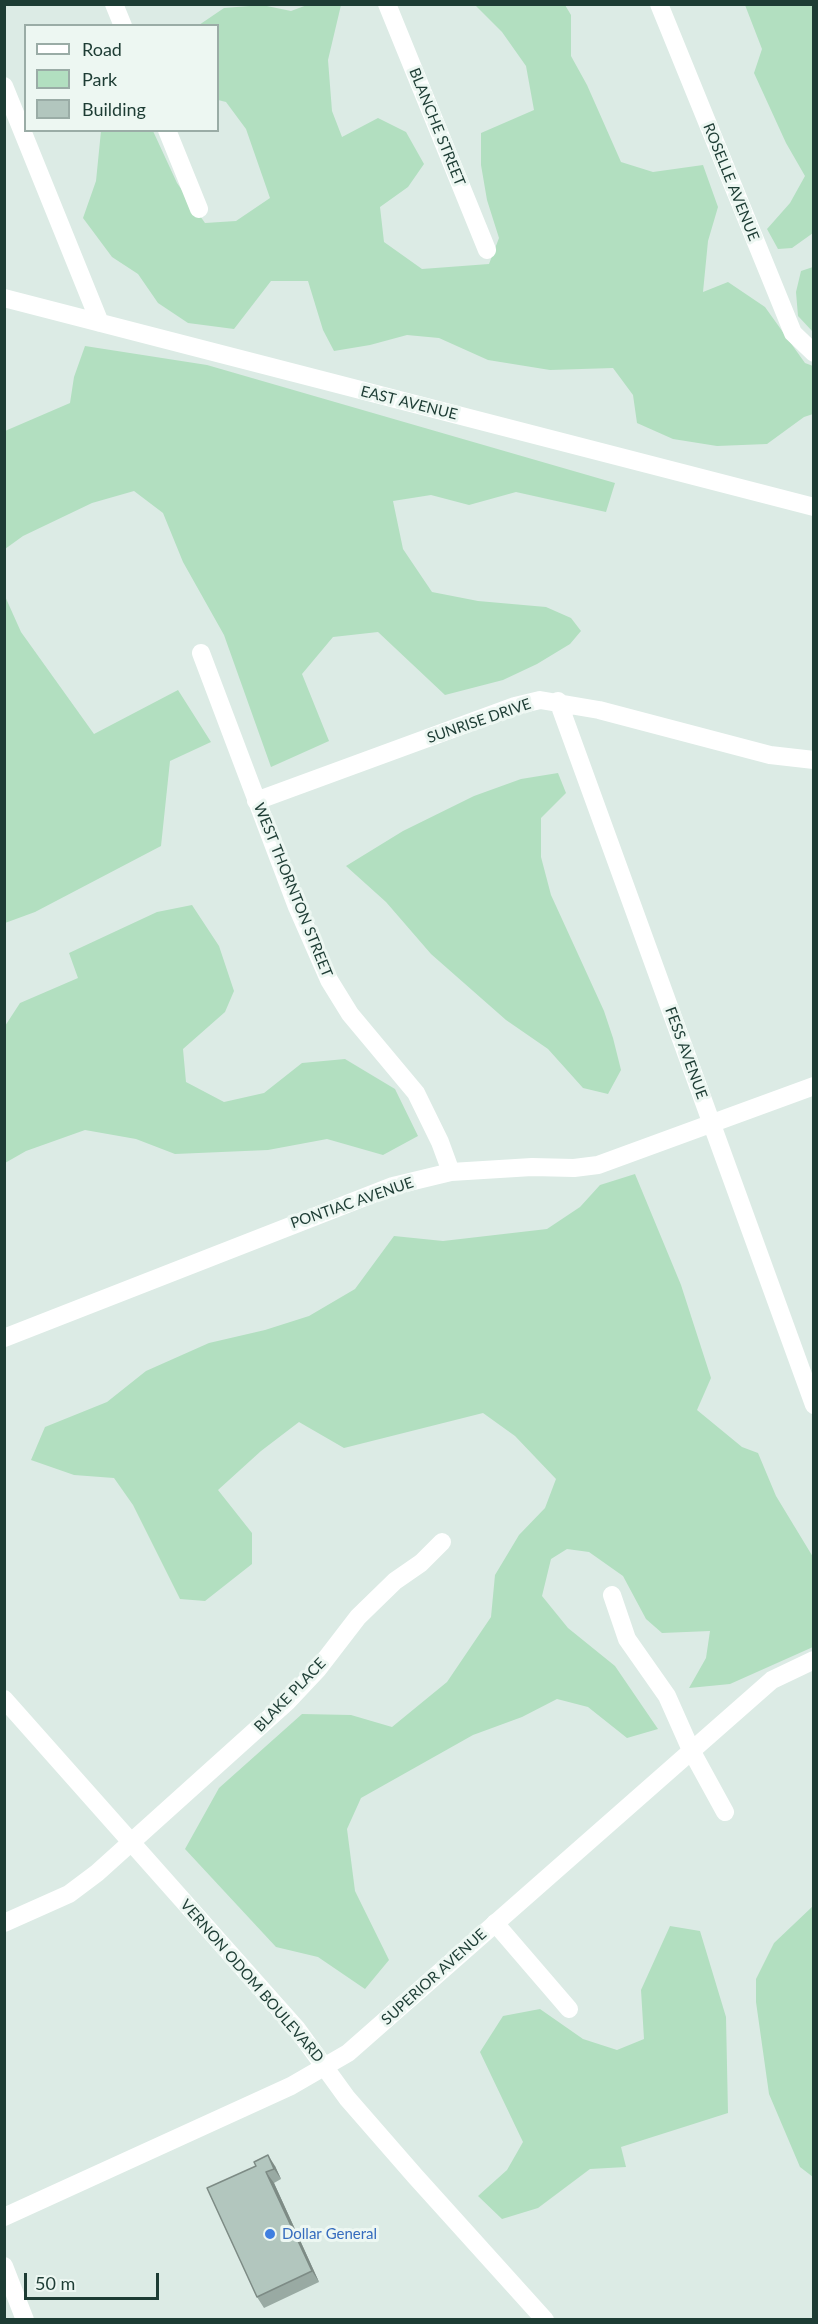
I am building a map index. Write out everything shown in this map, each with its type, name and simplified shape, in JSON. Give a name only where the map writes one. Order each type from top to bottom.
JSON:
[{"type":"street","points":[[114,4],[122,24]]},
{"type":"street","name":"BLANCHE STREET","points":[[387,4],[487,250]]},
{"type":"street","name":"ROSELLE AVENUE","points":[[660,4],[793,333],[813,353]]},
{"type":"street","points":[[4,86],[100,323]]},
{"type":"street","points":[[168,132],[199,209]]},
{"type":"street","name":"EAST AVENUE","points":[[4,298],[813,507]]},
{"type":"street","name":"WEST THORNTON STREET","points":[[201,653],[309,938],[328,980],[350,1014],[416,1094],[440,1142],[451,1172]]},
{"type":"street","name":"SUNRISE DRIVE","points":[[256,801],[515,706],[540,700],[558,701],[770,755],[813,760]]},
{"type":"street","name":"FESS AVENUE","points":[[558,701],[813,1405]]},
{"type":"street","name":"PONTIAC AVENUE","points":[[4,1338],[372,1194],[451,1172],[532,1167],[574,1168],[598,1165],[813,1086]]},
{"type":"street","name":"BLAKE PLACE","points":[[4,1923],[69,1894],[131,1842],[287,1702],[318,1669],[358,1617],[395,1581],[421,1563],[442,1542]]},
{"type":"street","points":[[612,1595],[627,1639],[667,1696],[691,1750],[725,1812]]},
{"type":"street","name":"SUPERIOR AVENUE","points":[[4,2217],[291,2086],[326,2067],[365,2040],[772,1680],[813,1660]]},
{"type":"street","name":"VERNON ODOM BOULEVARD","points":[[4,1699],[297,2029],[347,2098],[415,2176],[545,2319]]},
{"type":"street","points":[[495,1923],[569,2009]]},
{"type":"street","points":[[4,2266],[25,2319]]},
{"type":"green space","points":[[262,5],[291,11],[307,5],[341,5],[328,60],[332,111],[342,137],[378,118],[406,132],[424,164],[408,187],[380,207],[384,242],[422,269],[489,264],[499,238],[487,200],[481,165],[481,133],[534,110],[526,66],[502,32],[475,5],[565,5],[571,15],[571,56],[587,85],[621,162],[653,172],[703,165],[718,207],[708,241],[703,292],[728,282],[765,307],[805,363],[813,366],[813,414],[804,417],[767,444],[717,446],[673,439],[637,423],[633,395],[613,368],[550,370],[488,360],[439,338],[407,335],[370,345],[334,351],[323,330],[308,281],[271,281],[234,329],[188,323],[158,303],[138,274],[112,257],[83,218],[96,181],[101,132],[153,132],[177,183],[205,223],[236,221],[270,198],[246,129],[226,102],[219,100],[219,24],[200,24],[224,8]]},
{"type":"green space","points":[[745,5],[813,5],[813,233],[792,248],[778,249],[767,229],[790,203],[805,176],[786,143],[754,73],[762,49]]},
{"type":"green space","points":[[814,267],[813,332],[798,316],[796,292],[801,271]]},
{"type":"green space","points":[[85,346],[207,365],[615,483],[606,512],[516,492],[469,505],[431,495],[393,501],[403,549],[432,592],[478,601],[546,607],[571,618],[581,631],[570,644],[537,664],[503,680],[445,695],[378,632],[333,637],[302,674],[329,741],[271,767],[224,635],[183,562],[163,513],[134,491],[92,503],[23,536],[5,549],[5,431],[70,403],[74,377]]},
{"type":"green space","points":[[4,594],[21,632],[94,734],[178,690],[211,742],[170,761],[161,846],[35,912],[5,923]]},
{"type":"green space","points":[[558,773],[566,793],[541,818],[541,857],[551,895],[604,1011],[613,1038],[621,1070],[608,1094],[583,1088],[548,1049],[506,1020],[431,954],[386,902],[346,866],[403,831],[474,796],[521,779]]},
{"type":"green space","points":[[192,905],[219,946],[234,991],[225,1012],[183,1049],[186,1082],[224,1102],[264,1093],[302,1063],[345,1059],[395,1089],[418,1136],[383,1155],[327,1139],[268,1150],[175,1154],[136,1139],[85,1130],[26,1151],[5,1163],[5,1026],[20,1003],[78,978],[69,953],[157,912]]},
{"type":"green space","points":[[635,1174],[681,1285],[711,1378],[697,1410],[742,1447],[758,1453],[776,1496],[813,1557],[813,1647],[730,1684],[689,1688],[706,1658],[710,1631],[662,1633],[646,1619],[623,1576],[589,1552],[567,1549],[551,1559],[542,1596],[568,1628],[615,1666],[658,1729],[627,1738],[588,1707],[557,1699],[522,1717],[473,1735],[361,1798],[347,1829],[355,1891],[389,1960],[365,1989],[318,1957],[276,1947],[185,1849],[219,1788],[302,1714],[351,1715],[392,1727],[447,1682],[491,1617],[495,1575],[519,1535],[545,1508],[556,1479],[515,1436],[483,1413],[344,1448],[299,1422],[261,1451],[218,1490],[252,1533],[252,1564],[205,1601],[180,1599],[133,1505],[114,1478],[74,1475],[31,1460],[45,1427],[107,1402],[146,1371],[209,1343],[265,1330],[309,1316],[355,1289],[394,1236],[443,1241],[547,1229],[580,1207],[600,1185]]},
{"type":"green space","points":[[813,1906],[813,2177],[800,2167],[769,2094],[756,2002],[756,1979],[774,1943]]},
{"type":"green space","points":[[670,1926],[700,1931],[726,2017],[728,2113],[621,2147],[626,2167],[590,2169],[538,2208],[502,2219],[478,2196],[507,2170],[523,2142],[480,2052],[503,2016],[540,2009],[583,2039],[617,2050],[644,2039],[641,1990]]},
{"type":"building","points":[[268,2155],[274,2169],[266,2172],[312,2271],[257,2297],[207,2188],[256,2166],[254,2162]]},
{"type":"place","name":"Dollar General","points":[[270,2234]]}]
